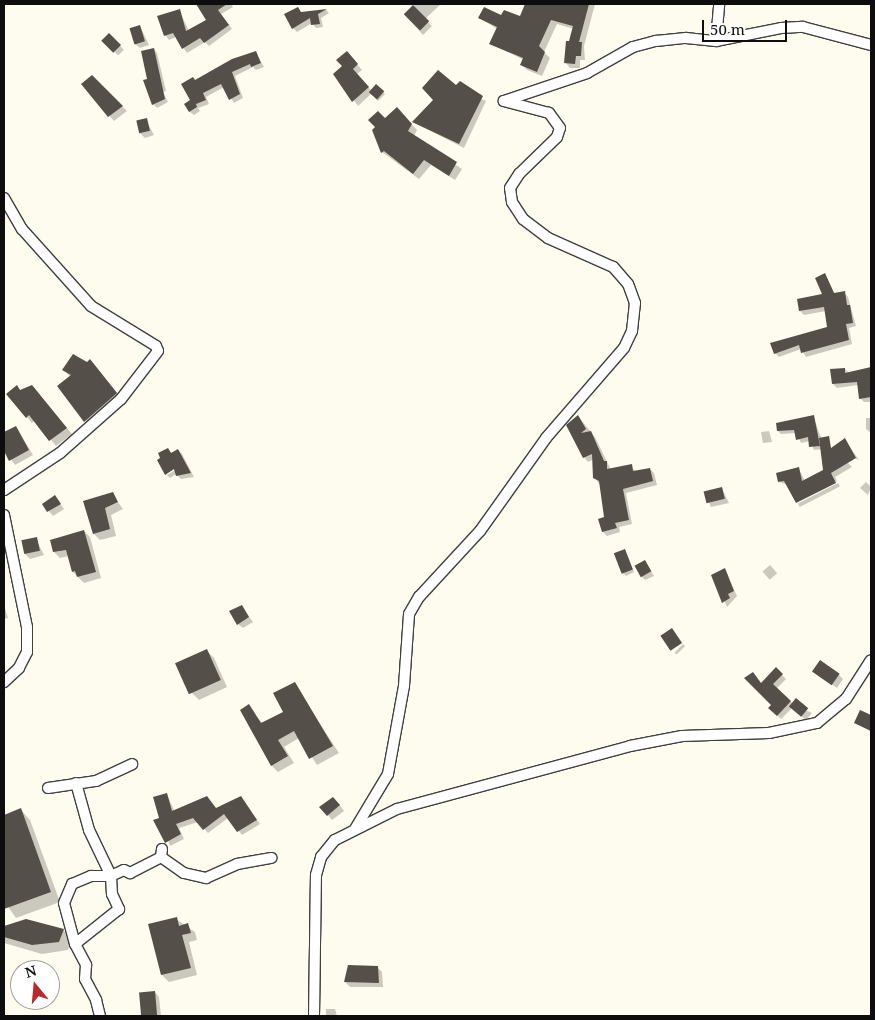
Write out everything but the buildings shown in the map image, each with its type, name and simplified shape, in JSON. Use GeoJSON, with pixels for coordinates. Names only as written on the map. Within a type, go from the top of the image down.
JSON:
{"type":"FeatureCollection","features":[{"type":"Feature","properties":{"kind":"street"},"geometry":{"type":"LineString","coordinates":[[716,41],[719,4]]}},
{"type":"Feature","properties":{"kind":"street"},"geometry":{"type":"LineString","coordinates":[[354,829],[378,793],[390,764],[404,686],[409,614],[419,597],[480,531],[546,438],[624,348],[632,331],[635,303],[628,284],[613,267],[548,238],[523,219],[512,202],[510,188],[518,174],[557,138],[560,128],[549,113],[504,100],[587,73],[633,48],[656,40],[686,38],[716,41],[781,28],[802,28],[871,45]]}},
{"type":"Feature","properties":{"kind":"street"},"geometry":{"type":"LineString","coordinates":[[4,198],[22,229],[91,306],[156,346],[158,351],[121,399],[60,453],[4,490]]}},
{"type":"Feature","properties":{"kind":"street"},"geometry":{"type":"LineString","coordinates":[[4,515],[27,627],[27,652],[19,668],[4,682]]}},
{"type":"Feature","properties":{"kind":"street"},"geometry":{"type":"LineString","coordinates":[[314,1016],[316,875],[321,857],[335,840],[397,809],[630,746],[682,736],[769,733],[817,723],[846,699],[871,660]]}},
{"type":"Feature","properties":{"kind":"street"},"geometry":{"type":"LineString","coordinates":[[48,788],[96,781],[132,764]]}},
{"type":"Feature","properties":{"kind":"street"},"geometry":{"type":"LineString","coordinates":[[75,944],[119,909],[112,894],[111,876],[89,830],[76,784]]}},
{"type":"Feature","properties":{"kind":"street"},"geometry":{"type":"LineString","coordinates":[[100,1016],[96,1000],[85,979],[86,965],[75,944],[64,903],[72,884],[91,876],[111,876],[124,870],[130,873],[162,853],[184,873],[206,878],[237,864],[271,858]]}}]}
